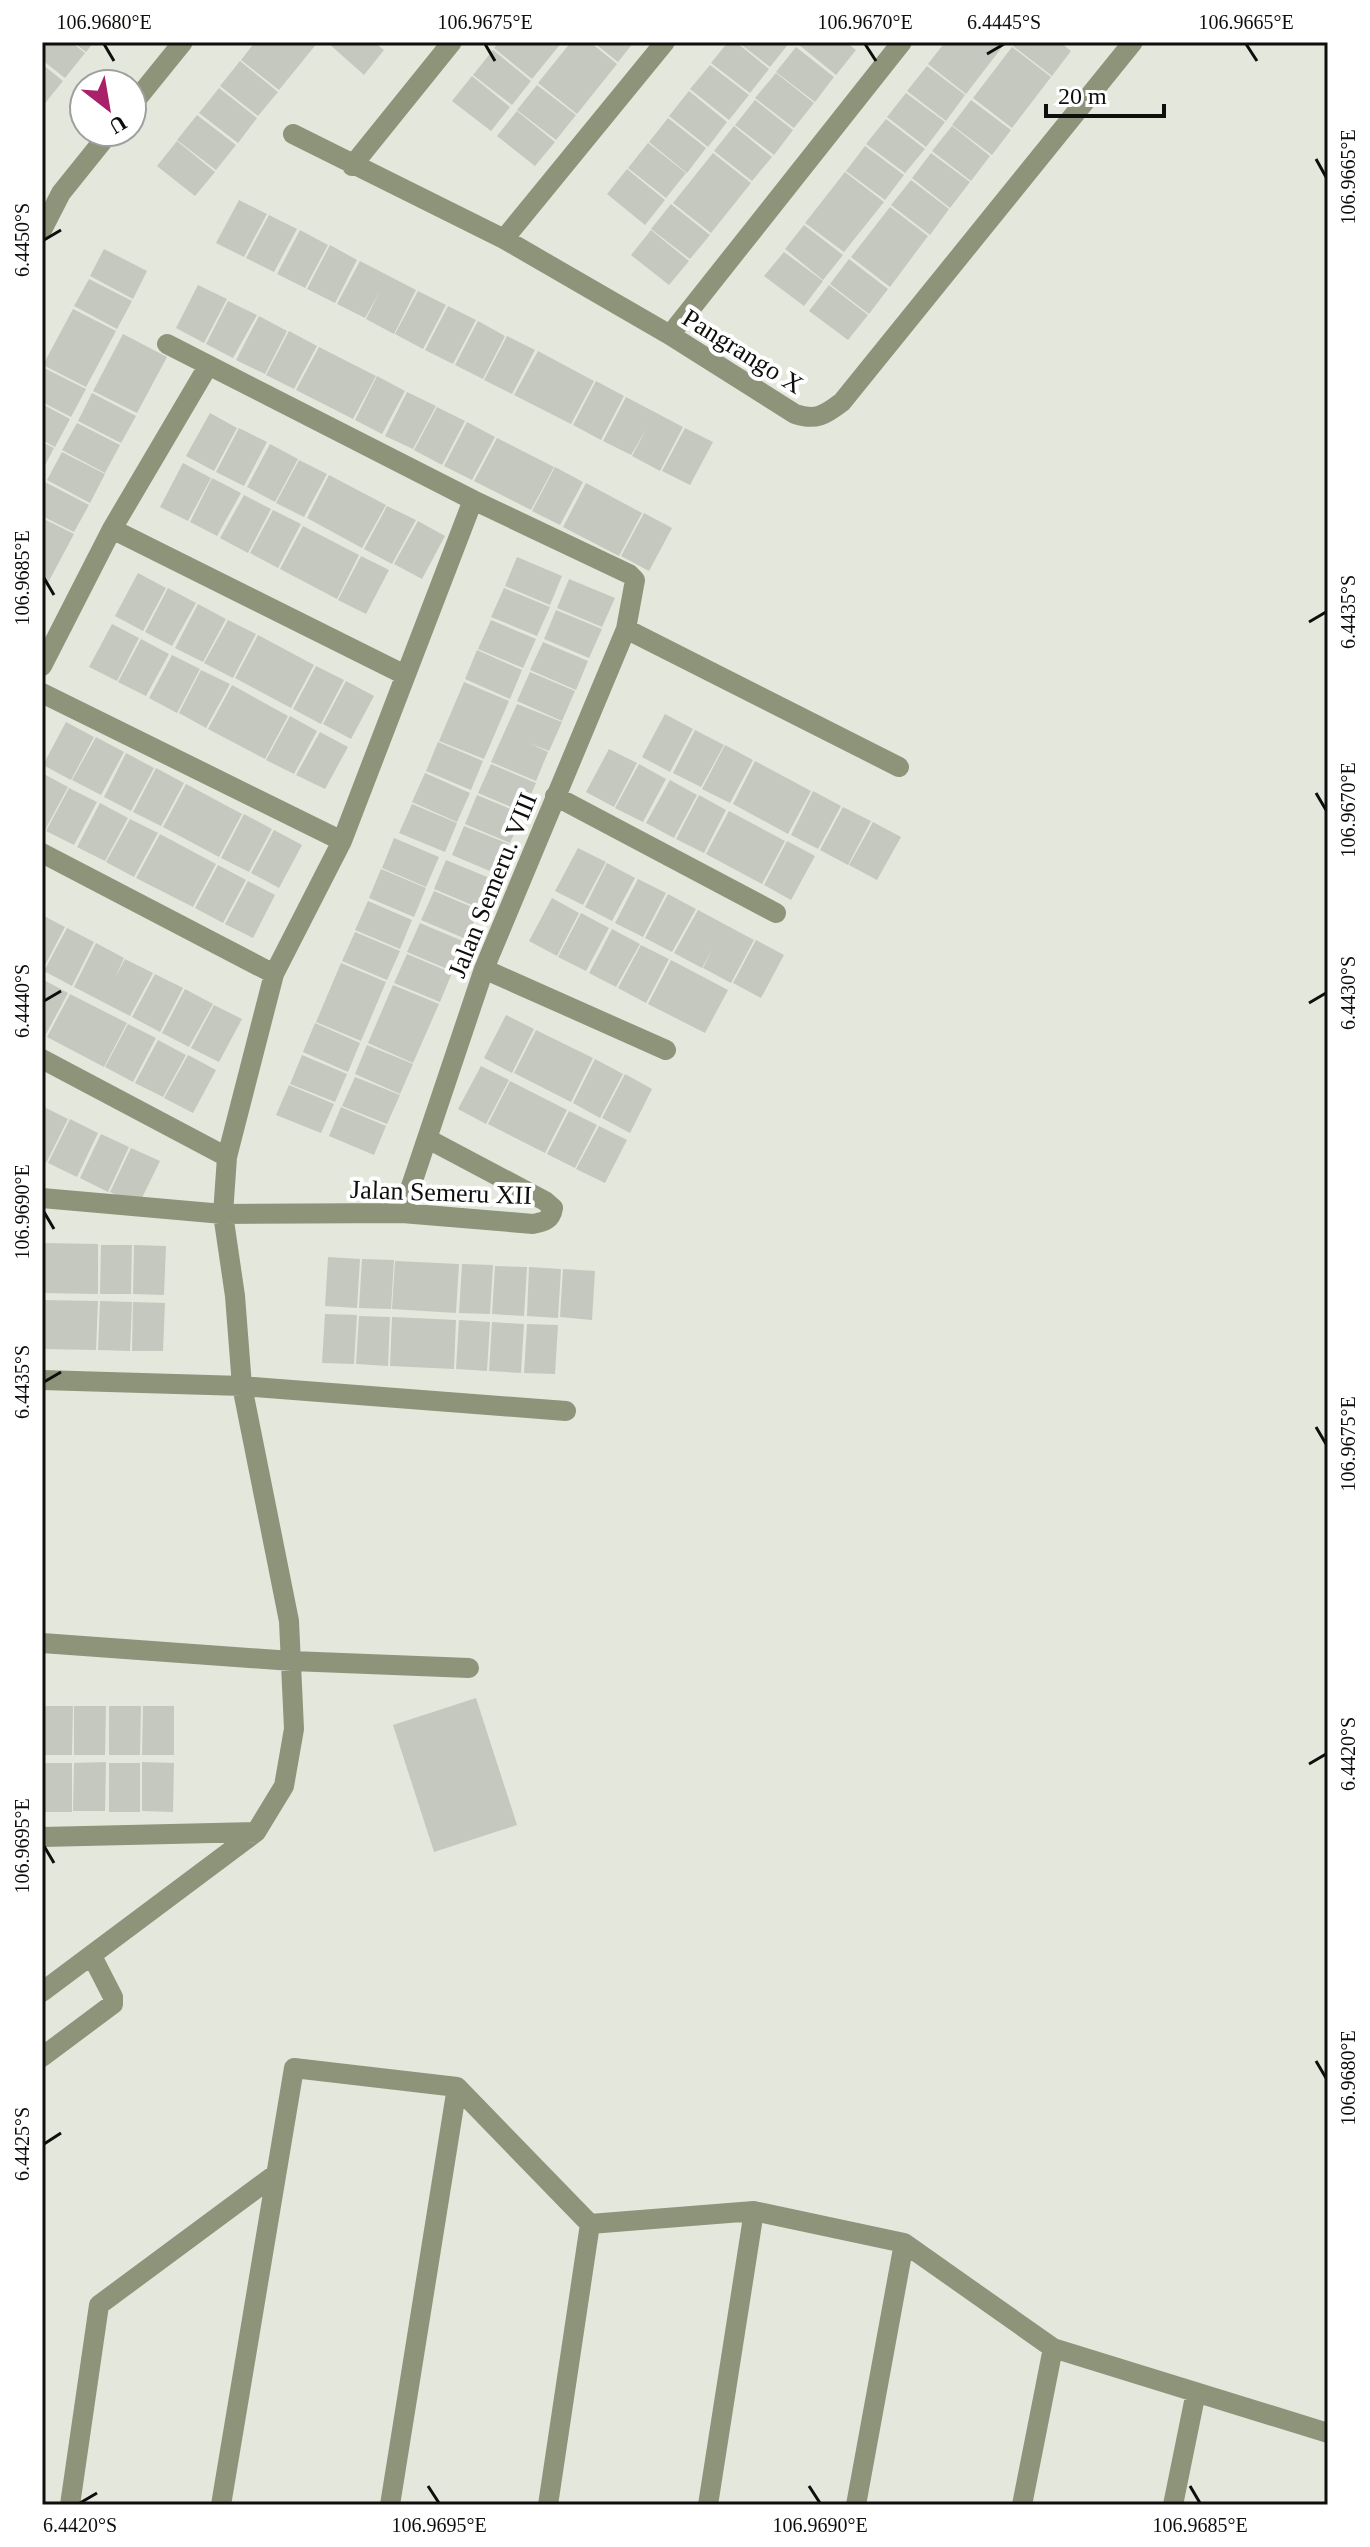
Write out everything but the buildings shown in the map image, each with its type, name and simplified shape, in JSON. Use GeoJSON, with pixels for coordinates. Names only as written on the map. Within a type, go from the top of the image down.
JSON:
{"type":"FeatureCollection","features":[{"type":"Feature","properties":{"kind":"street"},"geometry":{"type":"LineString","coordinates":[[148,85],[183,42]]}},
{"type":"Feature","properties":{"kind":"street"},"geometry":{"type":"LineString","coordinates":[[352,166],[452,42]]}},
{"type":"Feature","properties":{"kind":"street"},"geometry":{"type":"LineString","coordinates":[[504,239],[665,42]]}},
{"type":"Feature","properties":{"kind":"street"},"geometry":{"type":"LineString","coordinates":[[670,335],[902,42]]}},
{"type":"Feature","properties":{"kind":"street","name":"Pangrango X"},"geometry":{"type":"LineString","coordinates":[[293,134],[504,239],[670,335],[795,414],[811,420],[827,414],[842,402],[1133,42]]}},
{"type":"Feature","properties":{"kind":"street"},"geometry":{"type":"LineString","coordinates":[[42,230],[61,193],[97,148]]}},
{"type":"Feature","properties":{"kind":"street"},"geometry":{"type":"LineString","coordinates":[[42,1992],[93,1958],[256,1832],[284,1786],[294,1729],[289,1621],[242,1386],[235,1296],[223,1214],[227,1157],[274,974],[342,841],[473,500],[167,344]]}},
{"type":"Feature","properties":{"kind":"street"},"geometry":{"type":"LineString","coordinates":[[42,666],[112,529],[208,366]]}},
{"type":"Feature","properties":{"kind":"street","name":"Jalan Semeru. VIII"},"geometry":{"type":"LineString","coordinates":[[402,1213],[484,969],[626,629],[635,580],[629,574],[473,500]]}},
{"type":"Feature","properties":{"kind":"street"},"geometry":{"type":"LineString","coordinates":[[112,529],[405,675]]}},
{"type":"Feature","properties":{"kind":"street"},"geometry":{"type":"LineString","coordinates":[[626,629],[899,767]]}},
{"type":"Feature","properties":{"kind":"street"},"geometry":{"type":"LineString","coordinates":[[42,693],[342,841]]}},
{"type":"Feature","properties":{"kind":"street"},"geometry":{"type":"LineString","coordinates":[[555,796],[776,913]]}},
{"type":"Feature","properties":{"kind":"street"},"geometry":{"type":"LineString","coordinates":[[42,853],[274,974]]}},
{"type":"Feature","properties":{"kind":"street"},"geometry":{"type":"LineString","coordinates":[[484,969],[666,1050]]}},
{"type":"Feature","properties":{"kind":"street"},"geometry":{"type":"LineString","coordinates":[[42,1059],[227,1157]]}},
{"type":"Feature","properties":{"kind":"street","name":"Jalan Semeru XII"},"geometry":{"type":"LineString","coordinates":[[42,1198],[223,1214],[402,1213],[533,1224],[543,1222],[552,1214],[553,1208],[545,1201],[428,1139]]}},
{"type":"Feature","properties":{"kind":"street"},"geometry":{"type":"LineString","coordinates":[[42,1380],[242,1386],[566,1411]]}},
{"type":"Feature","properties":{"kind":"street"},"geometry":{"type":"LineString","coordinates":[[42,1643],[292,1661],[469,1668]]}},
{"type":"Feature","properties":{"kind":"street"},"geometry":{"type":"LineString","coordinates":[[42,1837],[256,1832]]}},
{"type":"Feature","properties":{"kind":"street"},"geometry":{"type":"LineString","coordinates":[[42,2057],[113,2004],[113,1997],[93,1958]]}},
{"type":"Feature","properties":{"kind":"street"},"geometry":{"type":"LineString","coordinates":[[221,2505],[294,2068],[457,2087],[590,2224]]}},
{"type":"Feature","properties":{"kind":"street"},"geometry":{"type":"LineString","coordinates":[[390,2505],[457,2087]]}},
{"type":"Feature","properties":{"kind":"street"},"geometry":{"type":"LineString","coordinates":[[70,2505],[99,2305],[276,2174]]}},
{"type":"Feature","properties":{"kind":"street"},"geometry":{"type":"LineString","coordinates":[[590,2224],[754,2211],[904,2243],[1053,2348],[1328,2433]]}},
{"type":"Feature","properties":{"kind":"street"},"geometry":{"type":"LineString","coordinates":[[708,2505],[754,2211]]}},
{"type":"Feature","properties":{"kind":"street"},"geometry":{"type":"LineString","coordinates":[[548,2505],[590,2224]]}},
{"type":"Feature","properties":{"kind":"street"},"geometry":{"type":"LineString","coordinates":[[856,2505],[904,2243]]}},
{"type":"Feature","properties":{"kind":"street"},"geometry":{"type":"LineString","coordinates":[[1022,2505],[1053,2348]]}},
{"type":"Feature","properties":{"kind":"street"},"geometry":{"type":"LineString","coordinates":[[1173,2505],[1196,2392]]}}]}
